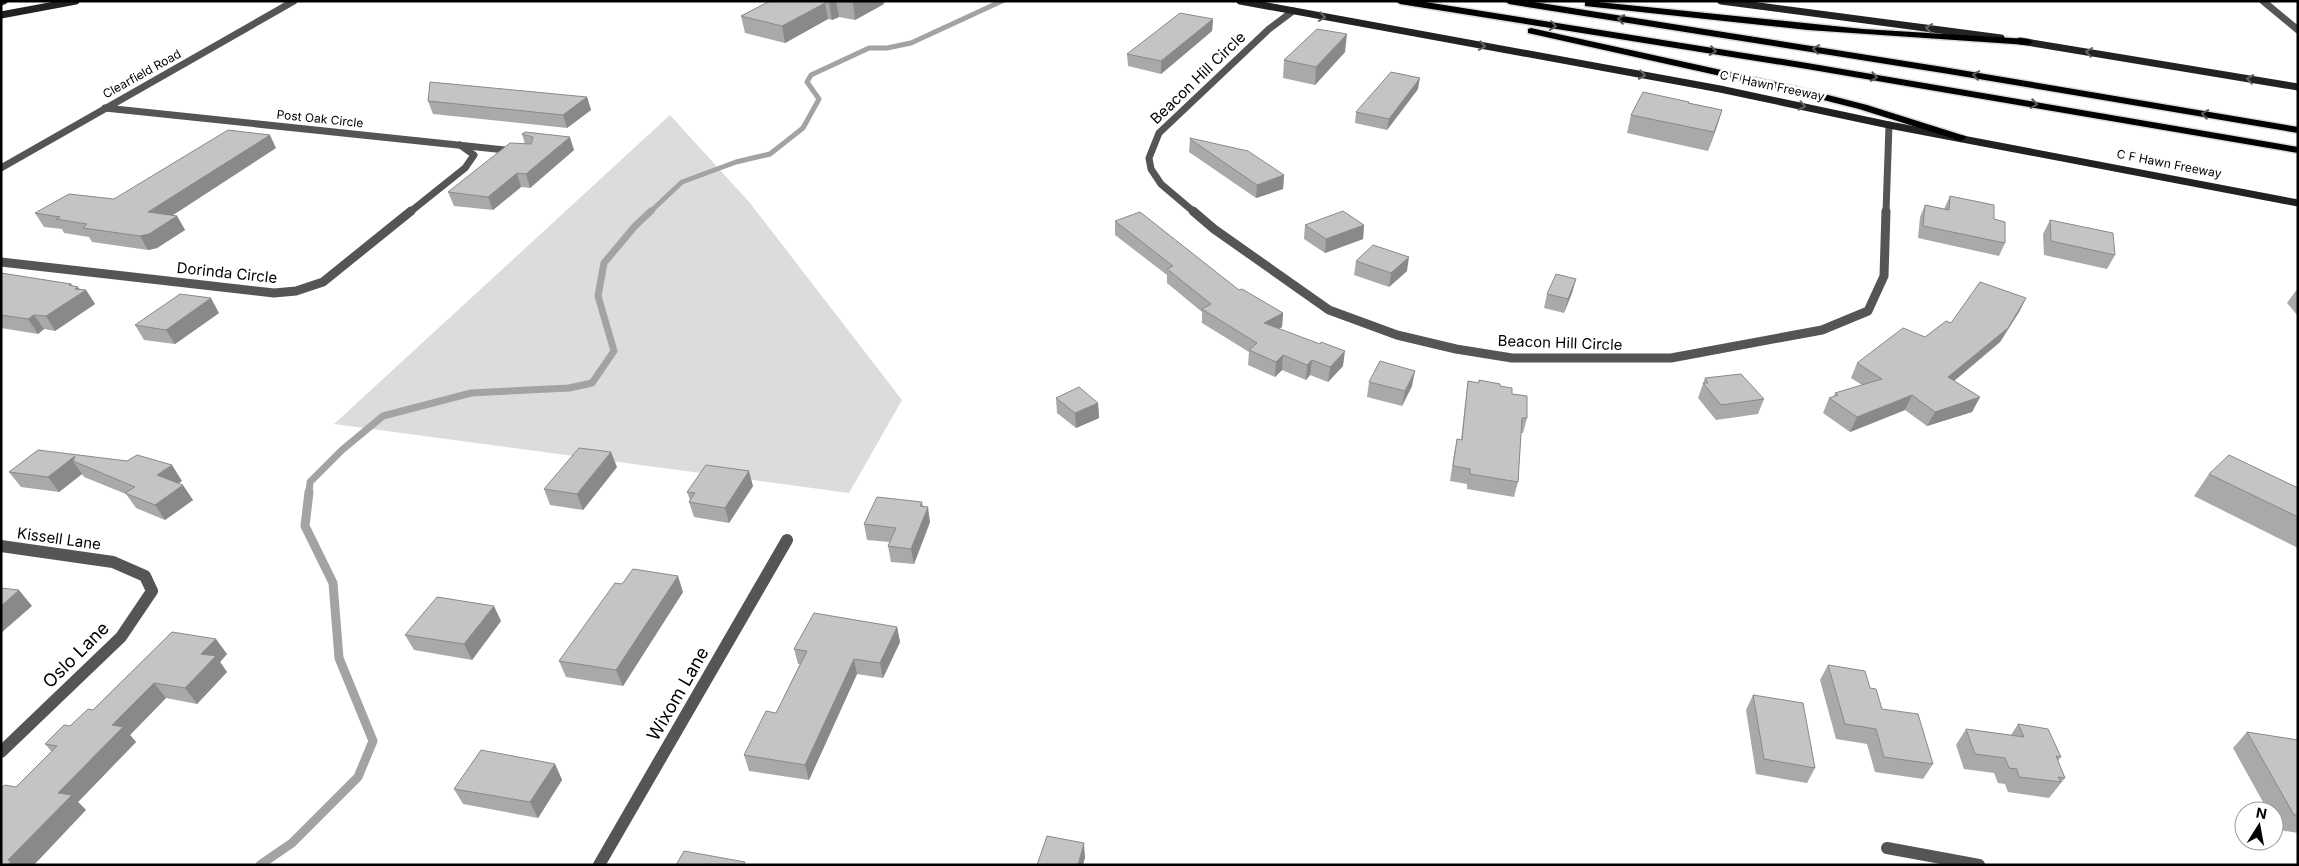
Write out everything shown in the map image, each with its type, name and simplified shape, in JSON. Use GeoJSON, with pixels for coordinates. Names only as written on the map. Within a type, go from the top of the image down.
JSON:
{"type":"FeatureCollection","features":[{"type":"Feature","properties":{"kind":"highway","name":"C F Hawn Freeway"},"geometry":{"type":"LineString","coordinates":[[1400,1],[1816,68],[2298,150]]}},
{"type":"Feature","properties":{"kind":"highway"},"geometry":{"type":"LineString","coordinates":[[1509,1],[1930,68],[2298,130]]}},
{"type":"Feature","properties":{"kind":"highway"},"geometry":{"type":"LineString","coordinates":[[1569,1],[1834,30],[1942,39],[2028,42]]}},
{"type":"Feature","properties":{"kind":"highway"},"geometry":{"type":"LineString","coordinates":[[1453,10],[1558,38],[1789,88],[1863,107],[1960,138]]}},
{"type":"Feature","properties":{"kind":"main road"},"geometry":{"type":"LineString","coordinates":[[1,15],[76,1]]}},
{"type":"Feature","properties":{"kind":"main road","name":"C F Hawn Freeway"},"geometry":{"type":"LineString","coordinates":[[1240,1],[1720,89],[1889,124],[2298,203]]}},
{"type":"Feature","properties":{"kind":"main road"},"geometry":{"type":"LineString","coordinates":[[1722,1],[2028,42],[2298,87]]}},
{"type":"Feature","properties":{"kind":"street","name":"Clearfield Road"},"geometry":{"type":"LineString","coordinates":[[1,168],[294,1]]}},
{"type":"Feature","properties":{"kind":"street"},"geometry":{"type":"LineString","coordinates":[[2264,1],[2298,30]]}},
{"type":"Feature","properties":{"kind":"street","name":"Beacon Hill Circle"},"geometry":{"type":"LineString","coordinates":[[1294,11],[1269,29],[1159,132],[1149,158],[1151,168],[1161,184],[1214,230],[1329,310],[1397,335],[1456,349],[1512,358],[1671,358],[1822,330],[1868,311],[1884,276],[1889,124]]}},
{"type":"Feature","properties":{"kind":"street","name":"Post Oak Circle"},"geometry":{"type":"LineString","coordinates":[[105,108],[524,152]]}},
{"type":"Feature","properties":{"kind":"street","name":"Dorinda Circle"},"geometry":{"type":"LineString","coordinates":[[1,262],[274,293],[296,291],[323,282],[465,168],[474,155],[460,145]]}},
{"type":"Feature","properties":{"kind":"street","name":"Wixom Lane"},"geometry":{"type":"LineString","coordinates":[[599,865],[787,540]]}},
{"type":"Feature","properties":{"kind":"street","name":"Kissell Lane"},"geometry":{"type":"LineString","coordinates":[[1,546],[113,562]]}},
{"type":"Feature","properties":{"kind":"street","name":"Oslo Lane"},"geometry":{"type":"LineString","coordinates":[[1,752],[121,638],[152,591],[145,576],[113,562]]}},
{"type":"Feature","properties":{"kind":"street"},"geometry":{"type":"LineString","coordinates":[[1888,848],[1979,865]]}},
{"type":"Feature","properties":{"kind":"shaded area"},"geometry":{"type":"Polygon","coordinates":[[[670,115],[750,203],[902,400],[849,493],[334,424],[670,115]]]}},
{"type":"Feature","properties":{"kind":"building"},"geometry":{"type":"Polygon","coordinates":[[[770,1],[833,1],[825,3],[782,26],[741,16],[770,1]]]}},
{"type":"Feature","properties":{"kind":"building"},"geometry":{"type":"Polygon","coordinates":[[[1180,13],[1213,19],[1161,61],[1127,54],[1180,13]]]}},
{"type":"Feature","properties":{"kind":"building"},"geometry":{"type":"Polygon","coordinates":[[[1317,29],[1347,34],[1316,67],[1284,60],[1317,29]]]}},
{"type":"Feature","properties":{"kind":"building"},"geometry":{"type":"Polygon","coordinates":[[[1391,72],[1420,78],[1389,119],[1356,112],[1391,72]]]}},
{"type":"Feature","properties":{"kind":"building"},"geometry":{"type":"Polygon","coordinates":[[[430,82],[587,97],[563,115],[428,101],[430,82]]]}},
{"type":"Feature","properties":{"kind":"building"},"geometry":{"type":"Polygon","coordinates":[[[1643,92],[1722,110],[1714,132],[1631,115],[1643,92]]]}},
{"type":"Feature","properties":{"kind":"building"},"geometry":{"type":"Polygon","coordinates":[[[228,130],[270,135],[148,212],[177,216],[149,234],[140,236],[83,228],[87,224],[56,219],[60,217],[35,213],[69,194],[114,199],[228,130]]]}},
{"type":"Feature","properties":{"kind":"building"},"geometry":{"type":"Polygon","coordinates":[[[525,132],[570,137],[526,174],[517,173],[488,197],[448,192],[510,143],[531,144],[533,137],[522,134],[525,132]]]}},
{"type":"Feature","properties":{"kind":"building"},"geometry":{"type":"Polygon","coordinates":[[[1190,138],[1248,151],[1284,175],[1257,185],[1190,138]]]}},
{"type":"Feature","properties":{"kind":"building"},"geometry":{"type":"Polygon","coordinates":[[[1950,196],[1994,205],[1994,219],[2005,222],[2005,243],[1923,226],[1925,205],[1949,210],[1950,196]]]}},
{"type":"Feature","properties":{"kind":"building"},"geometry":{"type":"Polygon","coordinates":[[[1343,211],[1364,225],[1326,239],[1305,225],[1343,211]]]}},
{"type":"Feature","properties":{"kind":"building"},"geometry":{"type":"Polygon","coordinates":[[[1140,212],[1239,290],[1242,289],[1283,313],[1264,323],[1320,344],[1321,342],[1345,351],[1330,367],[1312,360],[1307,365],[1283,355],[1276,362],[1249,350],[1257,343],[1202,309],[1211,304],[1167,269],[1173,266],[1115,221],[1140,212]]]}},
{"type":"Feature","properties":{"kind":"building"},"geometry":{"type":"Polygon","coordinates":[[[2050,220],[2113,233],[2115,255],[2051,241],[2050,220]]]}},
{"type":"Feature","properties":{"kind":"building"},"geometry":{"type":"Polygon","coordinates":[[[1373,245],[1409,257],[1391,273],[1356,261],[1373,245]]]}},
{"type":"Feature","properties":{"kind":"building"},"geometry":{"type":"Polygon","coordinates":[[[1,273],[71,284],[69,285],[78,287],[75,289],[86,290],[46,316],[34,315],[28,319],[1,315],[1,273]]]}},
{"type":"Feature","properties":{"kind":"building"},"geometry":{"type":"Polygon","coordinates":[[[1556,274],[1576,279],[1568,299],[1547,294],[1556,274]]]}},
{"type":"Feature","properties":{"kind":"building"},"geometry":{"type":"Polygon","coordinates":[[[1980,282],[2026,298],[2008,328],[1948,377],[1980,397],[1935,412],[1912,395],[1857,417],[1829,398],[1838,395],[1835,393],[1882,379],[1857,363],[1903,328],[1925,337],[1946,321],[1951,323],[1980,282]]]}},
{"type":"Feature","properties":{"kind":"building"},"geometry":{"type":"Polygon","coordinates":[[[180,294],[211,298],[166,330],[135,325],[180,294]]]}},
{"type":"Feature","properties":{"kind":"building"},"geometry":{"type":"Polygon","coordinates":[[[1380,361],[1415,371],[1405,391],[1369,382],[1380,361]]]}},
{"type":"Feature","properties":{"kind":"building"},"geometry":{"type":"Polygon","coordinates":[[[1741,374],[1764,399],[1721,405],[1703,383],[1708,383],[1705,378],[1741,374]]]}},
{"type":"Feature","properties":{"kind":"building"},"geometry":{"type":"Polygon","coordinates":[[[1479,380],[1512,388],[1512,394],[1527,396],[1527,418],[1522,418],[1518,482],[1470,474],[1470,469],[1453,466],[1457,439],[1462,440],[1468,381],[1479,383],[1479,380]]]}},
{"type":"Feature","properties":{"kind":"building"},"geometry":{"type":"Polygon","coordinates":[[[1079,387],[1098,403],[1075,413],[1056,398],[1079,387]]]}},
{"type":"Feature","properties":{"kind":"building"},"geometry":{"type":"Polygon","coordinates":[[[579,448],[611,452],[577,494],[544,489],[579,448]]]}},
{"type":"Feature","properties":{"kind":"building"},"geometry":{"type":"Polygon","coordinates":[[[38,450],[127,461],[137,455],[172,465],[157,475],[183,485],[155,505],[125,493],[135,487],[73,461],[75,456],[48,477],[9,472],[38,450]]]}},
{"type":"Feature","properties":{"kind":"building"},"geometry":{"type":"Polygon","coordinates":[[[2229,455],[2298,488],[2298,517],[2209,474],[2229,455]]]}},
{"type":"Feature","properties":{"kind":"building"},"geometry":{"type":"Polygon","coordinates":[[[706,465],[749,471],[725,508],[689,502],[695,493],[687,492],[706,465]]]}},
{"type":"Feature","properties":{"kind":"building"},"geometry":{"type":"Polygon","coordinates":[[[877,497],[922,502],[920,506],[928,507],[911,549],[888,546],[896,528],[864,524],[877,497]]]}},
{"type":"Feature","properties":{"kind":"building"},"geometry":{"type":"Polygon","coordinates":[[[633,569],[678,576],[616,670],[559,661],[615,583],[622,584],[633,569]]]}},
{"type":"Feature","properties":{"kind":"building"},"geometry":{"type":"Polygon","coordinates":[[[1,588],[19,590],[1,606],[1,588]]]}},
{"type":"Feature","properties":{"kind":"building"},"geometry":{"type":"Polygon","coordinates":[[[437,597],[494,606],[464,644],[405,635],[437,597]]]}},
{"type":"Feature","properties":{"kind":"building"},"geometry":{"type":"Polygon","coordinates":[[[814,613],[897,627],[880,663],[854,659],[805,765],[744,755],[766,711],[776,713],[807,651],[794,649],[814,613]]]}},
{"type":"Feature","properties":{"kind":"building"},"geometry":{"type":"Polygon","coordinates":[[[172,632],[216,639],[201,654],[216,656],[185,688],[154,683],[112,725],[123,727],[58,793],[72,795],[8,860],[11,861],[8,865],[1,865],[1,788],[5,785],[16,787],[57,746],[45,744],[64,725],[70,726],[88,709],[93,710],[172,632]]]}},
{"type":"Feature","properties":{"kind":"building"},"geometry":{"type":"Polygon","coordinates":[[[1828,665],[1865,671],[1870,688],[1876,689],[1882,709],[1918,714],[1933,764],[1884,757],[1876,729],[1845,724],[1828,665]]]}},
{"type":"Feature","properties":{"kind":"building"},"geometry":{"type":"Polygon","coordinates":[[[1753,695],[1803,703],[1815,768],[1764,759],[1753,695]]]}},
{"type":"Feature","properties":{"kind":"building"},"geometry":{"type":"Polygon","coordinates":[[[2018,724],[2048,729],[2061,757],[2056,756],[2065,778],[2058,777],[2061,782],[2019,777],[2017,769],[2009,768],[2005,758],[1975,754],[1966,729],[2024,737],[2018,724]]]}},
{"type":"Feature","properties":{"kind":"building"},"geometry":{"type":"Polygon","coordinates":[[[2247,732],[2298,740],[2298,815],[2294,815],[2247,732]]]}},
{"type":"Feature","properties":{"kind":"building"},"geometry":{"type":"Polygon","coordinates":[[[481,750],[555,764],[530,802],[454,789],[481,750]]]}},
{"type":"Feature","properties":{"kind":"building"},"geometry":{"type":"Polygon","coordinates":[[[1047,836],[1084,843],[1078,865],[1037,865],[1047,836]]]}},
{"type":"Feature","properties":{"kind":"building"},"geometry":{"type":"Polygon","coordinates":[[[684,851],[745,862],[743,865],[676,865],[684,851]]]}},
{"type":"Feature","properties":{"kind":"waterway"},"geometry":{"type":"LineString","coordinates":[[650,212],[682,182],[736,162],[770,154],[803,128],[819,99],[807,82],[811,75],[869,48],[887,48],[911,43],[1002,1]]}},
{"type":"Feature","properties":{"kind":"waterway"},"geometry":{"type":"LineString","coordinates":[[309,493],[310,482],[342,450],[383,416],[471,393],[569,388],[592,383],[614,351],[598,296],[604,263],[635,226],[651,211]]}},
{"type":"Feature","properties":{"kind":"waterway"},"geometry":{"type":"LineString","coordinates":[[260,865],[292,843],[358,777],[373,741],[339,658],[333,583],[305,526],[309,492]]}}]}
